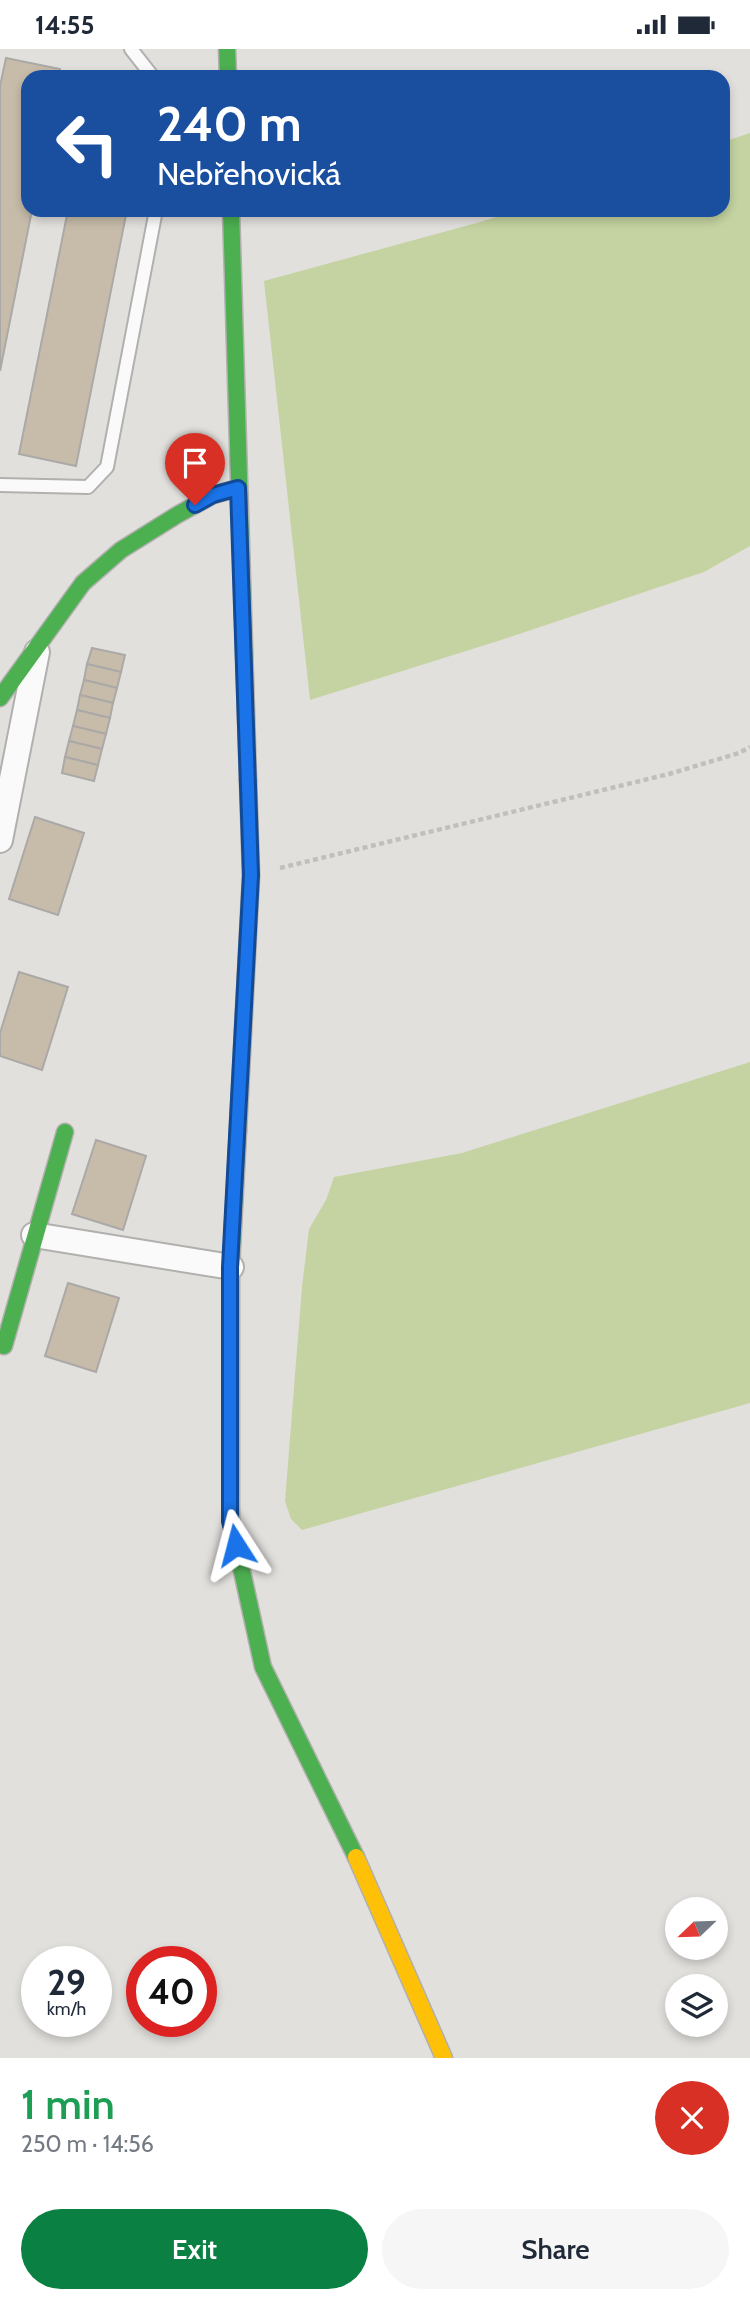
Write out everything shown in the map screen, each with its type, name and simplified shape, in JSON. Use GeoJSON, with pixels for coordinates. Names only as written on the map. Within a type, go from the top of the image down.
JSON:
{"type":"FeatureCollection","features":[{"type":"Feature","properties":{"kind":"street"},"geometry":{"type":"LineString","coordinates":[[227,49],[228,70]]}},
{"type":"Feature","properties":{"kind":"street"},"geometry":{"type":"LineString","coordinates":[[231,217],[251,875],[230,1267],[230,1521],[263,1667],[368,1881],[443,2058]]}},
{"type":"Feature","properties":{"kind":"street"},"geometry":{"type":"LineString","coordinates":[[0,698],[83,583],[121,550],[177,515],[213,495],[238,488]]}},
{"type":"Feature","properties":{"kind":"street"},"geometry":{"type":"LineString","coordinates":[[0,840],[40,640]]}},
{"type":"Feature","properties":{"kind":"street"},"geometry":{"type":"LineString","coordinates":[[4,1346],[65,1132]]}},
{"type":"Feature","properties":{"kind":"street"},"geometry":{"type":"LineString","coordinates":[[34,1235],[230,1267]]}},
{"type":"Feature","properties":{"kind":"lane"},"geometry":{"type":"LineString","coordinates":[[131,49],[148,70]]}},
{"type":"Feature","properties":{"kind":"lane"},"geometry":{"type":"LineString","coordinates":[[0,485],[88,488],[107,467],[155,217]]}},
{"type":"Feature","properties":{"kind":"path"},"geometry":{"type":"LineString","coordinates":[[251,875],[668,774],[739,753],[750,747]]}},
{"type":"Feature","properties":{"kind":"green space"},"geometry":{"type":"Polygon","coordinates":[[[750,133],[750,546],[704,572],[310,700],[264,281],[496,217],[730,217],[730,140],[750,133]]]}},
{"type":"Feature","properties":{"kind":"green space"},"geometry":{"type":"Polygon","coordinates":[[[750,1062],[750,1403],[302,1530],[291,1519],[285,1501],[302,1287],[309,1229],[326,1200],[334,1177],[462,1153],[750,1062]]]}},
{"type":"Feature","properties":{"kind":"building"},"geometry":{"type":"Polygon","coordinates":[[[6,58],[60,69],[21,70],[21,217],[31,217],[0,371],[0,86],[6,58]]]}},
{"type":"Feature","properties":{"kind":"building"},"geometry":{"type":"Polygon","coordinates":[[[67,217],[126,217],[76,466],[19,454],[67,217]]]}},
{"type":"Feature","properties":{"kind":"building"},"geometry":{"type":"Polygon","coordinates":[[[92,648],[125,655],[121,672],[87,664],[92,648]]]}},
{"type":"Feature","properties":{"kind":"building"},"geometry":{"type":"Polygon","coordinates":[[[87,664],[121,672],[117,688],[84,680],[87,664]]]}},
{"type":"Feature","properties":{"kind":"building"},"geometry":{"type":"Polygon","coordinates":[[[84,680],[117,688],[113,703],[80,695],[84,680]]]}},
{"type":"Feature","properties":{"kind":"building"},"geometry":{"type":"Polygon","coordinates":[[[80,695],[113,703],[110,718],[77,710],[80,695]]]}},
{"type":"Feature","properties":{"kind":"building"},"geometry":{"type":"Polygon","coordinates":[[[77,710],[110,718],[106,734],[73,726],[77,710]]]}},
{"type":"Feature","properties":{"kind":"building"},"geometry":{"type":"Polygon","coordinates":[[[73,726],[106,734],[102,749],[69,741],[73,726]]]}},
{"type":"Feature","properties":{"kind":"building"},"geometry":{"type":"Polygon","coordinates":[[[69,741],[102,749],[98,765],[65,757],[69,741]]]}},
{"type":"Feature","properties":{"kind":"building"},"geometry":{"type":"Polygon","coordinates":[[[65,757],[98,765],[94,781],[62,773],[65,757]]]}},
{"type":"Feature","properties":{"kind":"building"},"geometry":{"type":"Polygon","coordinates":[[[35,817],[84,833],[58,915],[9,899],[35,817]]]}},
{"type":"Feature","properties":{"kind":"building"},"geometry":{"type":"Polygon","coordinates":[[[19,972],[68,987],[42,1070],[0,1056],[0,1033],[19,972]]]}},
{"type":"Feature","properties":{"kind":"building"},"geometry":{"type":"Polygon","coordinates":[[[96,1140],[146,1156],[123,1230],[72,1214],[96,1140]]]}},
{"type":"Feature","properties":{"kind":"building"},"geometry":{"type":"Polygon","coordinates":[[[68,1283],[119,1298],[96,1372],[45,1356],[68,1283]]]}},
{"type":"Feature","properties":{"kind":"traffic: fast"},"geometry":{"type":"LineString","coordinates":[[227,49],[228,70]]}},
{"type":"Feature","properties":{"kind":"traffic: fast"},"geometry":{"type":"LineString","coordinates":[[231,217],[248,780]]}},
{"type":"Feature","properties":{"kind":"traffic: fast"},"geometry":{"type":"LineString","coordinates":[[0,698],[83,583],[121,550],[177,515],[213,495],[238,488]]}},
{"type":"Feature","properties":{"kind":"traffic: fast"},"geometry":{"type":"LineString","coordinates":[[238,1131],[231,1267],[231,1521],[263,1667],[356,1857]]}},
{"type":"Feature","properties":{"kind":"traffic: fast"},"geometry":{"type":"LineString","coordinates":[[4,1346],[65,1132]]}},
{"type":"Feature","properties":{"kind":"traffic: slow"},"geometry":{"type":"LineString","coordinates":[[238,1131],[251,875],[248,780]]}},
{"type":"Feature","properties":{"kind":"traffic: slow"},"geometry":{"type":"LineString","coordinates":[[356,1857],[444,2058]]}},
{"type":"Feature","properties":{"kind":"route"},"geometry":{"type":"LineString","coordinates":[[195,505],[213,495],[238,488],[251,875],[230,1267],[230,1521],[236,1545]]}}]}
